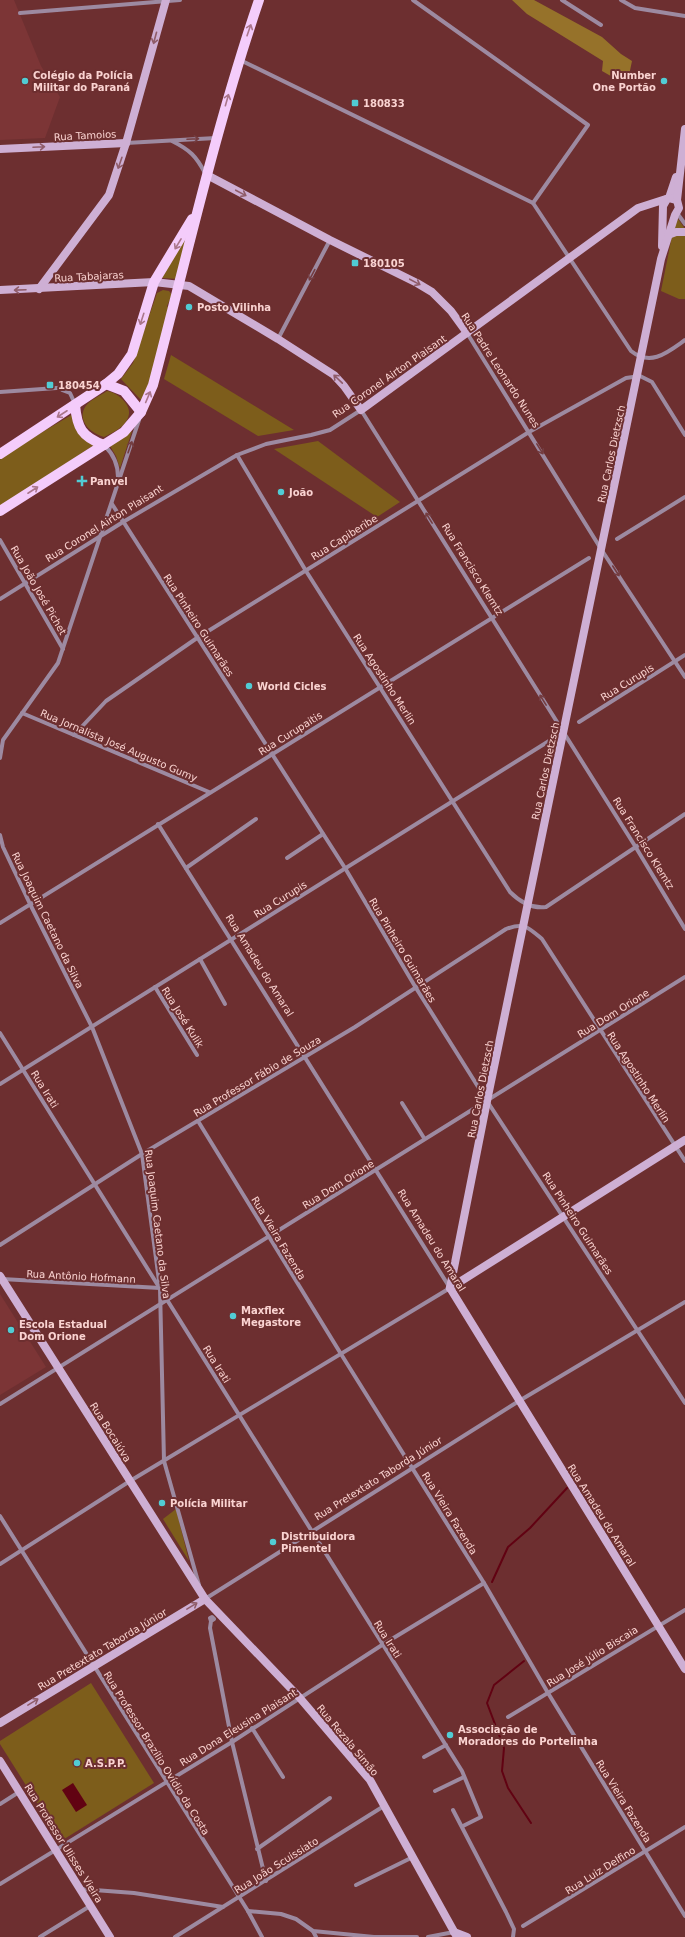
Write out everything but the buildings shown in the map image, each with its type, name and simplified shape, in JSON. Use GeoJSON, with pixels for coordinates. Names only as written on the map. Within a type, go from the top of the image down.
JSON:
{"type":"FeatureCollection","features":[{"type":"Feature","properties":{"kind":"main road"},"geometry":{"type":"LineString","coordinates":[[0,511],[124,432],[141,412],[153,385],[217,138],[239,59],[259,0]]}},
{"type":"Feature","properties":{"kind":"main road"},"geometry":{"type":"LineString","coordinates":[[0,454],[106,384],[118,374],[132,354],[154,282],[198,210]]}},
{"type":"Feature","properties":{"kind":"main road"},"geometry":{"type":"LineString","coordinates":[[106,384],[124,391],[141,412]]}},
{"type":"Feature","properties":{"kind":"main road"},"geometry":{"type":"LineString","coordinates":[[75,405],[78,421],[83,433],[90,440],[104,445]]}},
{"type":"Feature","properties":{"kind":"street"},"geometry":{"type":"LineString","coordinates":[[91,0],[91,6]]}},
{"type":"Feature","properties":{"kind":"street"},"geometry":{"type":"LineString","coordinates":[[20,12],[180,0]]}},
{"type":"Feature","properties":{"kind":"street"},"geometry":{"type":"LineString","coordinates":[[412,0],[588,125],[533,203]]}},
{"type":"Feature","properties":{"kind":"street"},"geometry":{"type":"LineString","coordinates":[[562,0],[601,25]]}},
{"type":"Feature","properties":{"kind":"street"},"geometry":{"type":"LineString","coordinates":[[621,0],[635,8],[685,16]]}},
{"type":"Feature","properties":{"kind":"street"},"geometry":{"type":"LineString","coordinates":[[39,289],[109,195],[126,143],[165,1]]}},
{"type":"Feature","properties":{"kind":"street"},"geometry":{"type":"LineString","coordinates":[[239,59],[533,203],[631,351],[641,357],[650,359],[659,358],[685,340]]}},
{"type":"Feature","properties":{"kind":"street","name":"Rua Carlos Dietzsch"},"geometry":{"type":"LineString","coordinates":[[671,199],[681,157],[685,129]]}},
{"type":"Feature","properties":{"kind":"street","name":"Rua Tamoios"},"geometry":{"type":"LineString","coordinates":[[0,149],[217,138]]}},
{"type":"Feature","properties":{"kind":"street"},"geometry":{"type":"LineString","coordinates":[[172,141],[196,156],[207,175]]}},
{"type":"Feature","properties":{"kind":"street","name":"Rua Padre Leonardo Nunes"},"geometry":{"type":"LineString","coordinates":[[207,175],[330,240],[417,283],[432,292],[451,311],[467,333],[601,549],[685,677]]}},
{"type":"Feature","properties":{"kind":"street","name":"Rua Carlos Dietzsch"},"geometry":{"type":"LineString","coordinates":[[662,259],[663,203],[671,199]]}},
{"type":"Feature","properties":{"kind":"street","name":"Rua Carlos Dietzsch"},"geometry":{"type":"LineString","coordinates":[[450,1288],[487,1101],[641,357],[668,235],[679,205],[671,199]]}},
{"type":"Feature","properties":{"kind":"street","name":"Rua Coronel Airton Plaisant"},"geometry":{"type":"LineString","coordinates":[[0,599],[123,522],[237,455],[266,444],[330,430],[361,410],[638,208],[671,199]]}},
{"type":"Feature","properties":{"kind":"street"},"geometry":{"type":"LineString","coordinates":[[646,206],[664,211],[669,215],[676,214],[685,224]]}},
{"type":"Feature","properties":{"kind":"street"},"geometry":{"type":"LineString","coordinates":[[668,235],[676,232],[685,232]]}},
{"type":"Feature","properties":{"kind":"street"},"geometry":{"type":"LineString","coordinates":[[278,339],[330,240]]}},
{"type":"Feature","properties":{"kind":"street","name":"Rua Tabajaras"},"geometry":{"type":"LineString","coordinates":[[0,290],[154,282],[179,284]]}},
{"type":"Feature","properties":{"kind":"street","name":"Rua Francisco Klemtz"},"geometry":{"type":"LineString","coordinates":[[179,284],[189,286],[278,339],[334,375],[344,386],[418,500],[635,846],[685,929]]}},
{"type":"Feature","properties":{"kind":"street"},"geometry":{"type":"LineString","coordinates":[[638,375],[645,377],[652,382],[685,435]]}},
{"type":"Feature","properties":{"kind":"street","name":"Rua Capiberibe"},"geometry":{"type":"LineString","coordinates":[[74,735],[106,700],[197,638],[529,432],[626,378],[638,375]]}},
{"type":"Feature","properties":{"kind":"street"},"geometry":{"type":"LineString","coordinates":[[0,392],[57,389],[106,384]]}},
{"type":"Feature","properties":{"kind":"street"},"geometry":{"type":"LineString","coordinates":[[57,389],[70,393],[75,405]]}},
{"type":"Feature","properties":{"kind":"street"},"geometry":{"type":"LineString","coordinates":[[0,758],[1,742],[58,664],[102,535],[141,412]]}},
{"type":"Feature","properties":{"kind":"street"},"geometry":{"type":"LineString","coordinates":[[104,445],[114,458],[118,469],[118,481]]}},
{"type":"Feature","properties":{"kind":"street","name":"Rua Agostinho Merlin"},"geometry":{"type":"LineString","coordinates":[[237,455],[306,571],[454,800],[510,892],[528,905]]}},
{"type":"Feature","properties":{"kind":"street"},"geometry":{"type":"LineString","coordinates":[[617,539],[685,497]]}},
{"type":"Feature","properties":{"kind":"street","name":"Rua Pinheiro Guimarães"},"geometry":{"type":"LineString","coordinates":[[112,504],[345,868],[416,988],[487,1101],[564,1216],[685,1403]]}},
{"type":"Feature","properties":{"kind":"street","name":"Rua João José Pichet"},"geometry":{"type":"LineString","coordinates":[[0,540],[63,649]]}},
{"type":"Feature","properties":{"kind":"street","name":"Rua Curupaitis"},"geometry":{"type":"LineString","coordinates":[[0,923],[271,753],[589,558]]}},
{"type":"Feature","properties":{"kind":"street","name":"Rua Curupis"},"geometry":{"type":"LineString","coordinates":[[579,722],[685,655]]}},
{"type":"Feature","properties":{"kind":"street","name":"Rua Jornalista José Augusto Gumy"},"geometry":{"type":"LineString","coordinates":[[22,714],[210,792]]}},
{"type":"Feature","properties":{"kind":"street","name":"Rua Curupis"},"geometry":{"type":"LineString","coordinates":[[0,1084],[549,740]]}},
{"type":"Feature","properties":{"kind":"street"},"geometry":{"type":"LineString","coordinates":[[528,905],[539,908],[546,907],[635,846],[685,814]]}},
{"type":"Feature","properties":{"kind":"street"},"geometry":{"type":"LineString","coordinates":[[186,868],[256,819]]}},
{"type":"Feature","properties":{"kind":"street","name":"Rua Amadeu do Amaral"},"geometry":{"type":"LineString","coordinates":[[158,824],[232,939],[450,1288],[685,1669]]}},
{"type":"Feature","properties":{"kind":"street"},"geometry":{"type":"LineString","coordinates":[[287,858],[323,834]]}},
{"type":"Feature","properties":{"kind":"street","name":"Rua Joaquim Caetano da Silva"},"geometry":{"type":"LineString","coordinates":[[0,835],[3,847],[30,904],[92,1027],[142,1154],[160,1288],[164,1461],[203,1596]]}},
{"type":"Feature","properties":{"kind":"street","name":"Rua Agostinho Merlin"},"geometry":{"type":"LineString","coordinates":[[524,925],[542,939],[685,1161]]}},
{"type":"Feature","properties":{"kind":"street","name":"Rua Professor Fábio de Souza"},"geometry":{"type":"LineString","coordinates":[[0,1245],[94,1183],[305,1057],[416,988],[506,929],[524,925]]}},
{"type":"Feature","properties":{"kind":"street"},"geometry":{"type":"LineString","coordinates":[[200,959],[225,1004]]}},
{"type":"Feature","properties":{"kind":"street","name":"Rua Dom Orione"},"geometry":{"type":"LineString","coordinates":[[0,1404],[376,1170],[424,1138],[487,1101],[685,977]]}},
{"type":"Feature","properties":{"kind":"street","name":"Rua José Kulik"},"geometry":{"type":"LineString","coordinates":[[155,987],[197,1056]]}},
{"type":"Feature","properties":{"kind":"street","name":"Rua Irati"},"geometry":{"type":"LineString","coordinates":[[0,1032],[446,1745],[464,1777],[481,1817],[463,1826]]}},
{"type":"Feature","properties":{"kind":"street"},"geometry":{"type":"LineString","coordinates":[[402,1103],[424,1138]]}},
{"type":"Feature","properties":{"kind":"street","name":"Rua Vieira Fazenda"},"geometry":{"type":"LineString","coordinates":[[198,1121],[484,1583],[548,1693],[685,1916]]}},
{"type":"Feature","properties":{"kind":"street"},"geometry":{"type":"LineString","coordinates":[[0,1564],[130,1481],[450,1288],[685,1140]]}},
{"type":"Feature","properties":{"kind":"street","name":"Rua Antônio Hofmann"},"geometry":{"type":"LineString","coordinates":[[1,1278],[160,1288]]}},
{"type":"Feature","properties":{"kind":"street","name":"Rua Bocaiúva"},"geometry":{"type":"LineString","coordinates":[[1,1278],[203,1596]]}},
{"type":"Feature","properties":{"kind":"street","name":"Rua Pretextato Taborda Júnior"},"geometry":{"type":"LineString","coordinates":[[0,1723],[94,1666],[203,1596],[413,1469],[519,1401],[685,1302]]}},
{"type":"Feature","properties":{"kind":"street","name":"Rua Professor Brazílio Ovídio da Costa"},"geometry":{"type":"LineString","coordinates":[[0,1516],[238,1898],[248,1911],[262,1937]]}},
{"type":"Feature","properties":{"kind":"street","name":"Rua Dona Eleusina Plaisant"},"geometry":{"type":"LineString","coordinates":[[0,1884],[232,1742],[382,1644],[484,1583]]}},
{"type":"Feature","properties":{"kind":"street","name":"Rua Rezala Simão"},"geometry":{"type":"LineString","coordinates":[[203,1596],[299,1697],[363,1771],[385,1806],[455,1935]]}},
{"type":"Feature","properties":{"kind":"street","name":"Rua José Júlio Biscaia"},"geometry":{"type":"LineString","coordinates":[[508,1717],[685,1610]]}},
{"type":"Feature","properties":{"kind":"street"},"geometry":{"type":"LineString","coordinates":[[210,1621],[232,1742],[266,1881]]}},
{"type":"Feature","properties":{"kind":"street"},"geometry":{"type":"LineString","coordinates":[[252,1728],[283,1777]]}},
{"type":"Feature","properties":{"kind":"street"},"geometry":{"type":"LineString","coordinates":[[424,1757],[446,1745]]}},
{"type":"Feature","properties":{"kind":"street","name":"Rua Professor Ulisses Vieira"},"geometry":{"type":"LineString","coordinates":[[0,1761],[110,1937]]}},
{"type":"Feature","properties":{"kind":"street"},"geometry":{"type":"LineString","coordinates":[[435,1791],[464,1777]]}},
{"type":"Feature","properties":{"kind":"street"},"geometry":{"type":"LineString","coordinates":[[0,1804],[20,1792]]}},
{"type":"Feature","properties":{"kind":"street"},"geometry":{"type":"LineString","coordinates":[[257,1849],[330,1798]]}},
{"type":"Feature","properties":{"kind":"street","name":"Rua João Scuissiato"},"geometry":{"type":"LineString","coordinates":[[175,1937],[385,1806]]}},
{"type":"Feature","properties":{"kind":"street"},"geometry":{"type":"LineString","coordinates":[[453,1810],[463,1826],[514,1929],[513,1937]]}},
{"type":"Feature","properties":{"kind":"street","name":"Rua Luiz Delfino"},"geometry":{"type":"LineString","coordinates":[[523,1926],[685,1827]]}},
{"type":"Feature","properties":{"kind":"street"},"geometry":{"type":"LineString","coordinates":[[356,1885],[413,1857]]}},
{"type":"Feature","properties":{"kind":"street"},"geometry":{"type":"LineString","coordinates":[[81,1889],[134,1893],[224,1907]]}},
{"type":"Feature","properties":{"kind":"street"},"geometry":{"type":"LineString","coordinates":[[40,1937],[90,1905]]}},
{"type":"Feature","properties":{"kind":"street"},"geometry":{"type":"LineString","coordinates":[[248,1911],[281,1914],[296,1919],[313,1931],[316,1937]]}},
{"type":"Feature","properties":{"kind":"street"},"geometry":{"type":"LineString","coordinates":[[313,1931],[374,1937],[417,1937]]}},
{"type":"Feature","properties":{"kind":"street"},"geometry":{"type":"LineString","coordinates":[[428,1937],[455,1935],[467,1937]]}},
{"type":"Feature","properties":{"kind":"shaded area","name":"Colégio da Polícia Militar do Paraná"},"geometry":{"type":"Polygon","coordinates":[[[0,0],[14,0],[41,66],[60,97],[45,138],[0,140],[0,0]]]}},
{"type":"Feature","properties":{"kind":"shaded area"},"geometry":{"type":"Polygon","coordinates":[[[512,0],[534,0],[602,37],[621,54],[632,61],[628,80],[616,79],[602,71],[603,61],[527,14],[512,0]]]}},
{"type":"Feature","properties":{"kind":"shaded area"},"geometry":{"type":"Polygon","coordinates":[[[676,216],[685,229],[685,299],[679,299],[661,291],[676,216]]]}},
{"type":"Feature","properties":{"kind":"shaded area"},"geometry":{"type":"Polygon","coordinates":[[[190,229],[178,279],[162,278],[190,229]]]}},
{"type":"Feature","properties":{"kind":"shaded area"},"geometry":{"type":"Polygon","coordinates":[[[163,290],[169,291],[172,295],[167,306],[169,308],[148,386],[141,400],[121,379],[133,363],[157,293],[163,290]]]}},
{"type":"Feature","properties":{"kind":"shaded area"},"geometry":{"type":"Polygon","coordinates":[[[171,355],[294,430],[258,436],[164,379],[171,355]]]}},
{"type":"Feature","properties":{"kind":"shaded area"},"geometry":{"type":"Polygon","coordinates":[[[107,391],[112,392],[124,401],[129,410],[129,415],[123,425],[104,437],[91,431],[83,419],[83,414],[84,409],[88,404],[107,391]]]}},
{"type":"Feature","properties":{"kind":"shaded area"},"geometry":{"type":"Polygon","coordinates":[[[73,414],[94,445],[0,507],[0,457],[73,414]]]}},
{"type":"Feature","properties":{"kind":"shaded area"},"geometry":{"type":"Polygon","coordinates":[[[132,431],[120,468],[116,456],[110,446],[132,431]]]}},
{"type":"Feature","properties":{"kind":"shaded area"},"geometry":{"type":"Polygon","coordinates":[[[318,441],[400,502],[377,517],[274,449],[318,441]]]}},
{"type":"Feature","properties":{"kind":"shaded area","name":"Escola Estadual Dom Orione"},"geometry":{"type":"Polygon","coordinates":[[[0,1294],[46,1367],[0,1395],[0,1294]]]}},
{"type":"Feature","properties":{"kind":"shaded area"},"geometry":{"type":"Polygon","coordinates":[[[176,1509],[189,1561],[163,1519],[176,1509]]]}},
{"type":"Feature","properties":{"kind":"shaded area","name":"A.S.P.P."},"geometry":{"type":"Polygon","coordinates":[[[91,1683],[154,1783],[61,1841],[0,1744],[0,1741],[91,1683]]]}},
{"type":"Feature","properties":{"kind":"shaded area"},"geometry":{"type":"Polygon","coordinates":[[[73,1783],[87,1805],[76,1812],[62,1790],[73,1783]]]}},
{"type":"Feature","properties":{"kind":"waterway"},"geometry":{"type":"LineString","coordinates":[[492,1582],[508,1547],[530,1528],[567,1488]]}},
{"type":"Feature","properties":{"kind":"waterway"},"geometry":{"type":"LineString","coordinates":[[524,1661],[494,1685],[487,1703],[504,1748],[502,1771],[508,1788],[531,1823]]}},
{"type":"Feature","properties":{"kind":"place","name":"Colégio da Polícia Militar do Paraná"},"geometry":{"type":"Point","coordinates":[25,81]}},
{"type":"Feature","properties":{"kind":"place","name":"Number One Portão"},"geometry":{"type":"Point","coordinates":[664,81]}},
{"type":"Feature","properties":{"kind":"place","name":"180833"},"geometry":{"type":"Point","coordinates":[355,103]}},
{"type":"Feature","properties":{"kind":"place","name":"180105"},"geometry":{"type":"Point","coordinates":[355,263]}},
{"type":"Feature","properties":{"kind":"place","name":"Posto Vilinha"},"geometry":{"type":"Point","coordinates":[189,307]}},
{"type":"Feature","properties":{"kind":"place","name":"180454"},"geometry":{"type":"Point","coordinates":[50,385]}},
{"type":"Feature","properties":{"kind":"place","name":"Panvel"},"geometry":{"type":"Point","coordinates":[82,481]}},
{"type":"Feature","properties":{"kind":"place","name":"João"},"geometry":{"type":"Point","coordinates":[281,492]}},
{"type":"Feature","properties":{"kind":"place","name":"World Cicles"},"geometry":{"type":"Point","coordinates":[249,686]}},
{"type":"Feature","properties":{"kind":"place","name":"Maxflex Megastore"},"geometry":{"type":"Point","coordinates":[233,1316]}},
{"type":"Feature","properties":{"kind":"place","name":"Escola Estadual Dom Orione"},"geometry":{"type":"Point","coordinates":[11,1330]}},
{"type":"Feature","properties":{"kind":"place","name":"Polícia Militar"},"geometry":{"type":"Point","coordinates":[162,1503]}},
{"type":"Feature","properties":{"kind":"place","name":"Distribuidora Pimentel"},"geometry":{"type":"Point","coordinates":[273,1542]}},
{"type":"Feature","properties":{"kind":"place","name":"Associação de Moradores do Portelinha"},"geometry":{"type":"Point","coordinates":[450,1735]}},
{"type":"Feature","properties":{"kind":"place","name":"A.S.P.P."},"geometry":{"type":"Point","coordinates":[77,1763]}}]}
